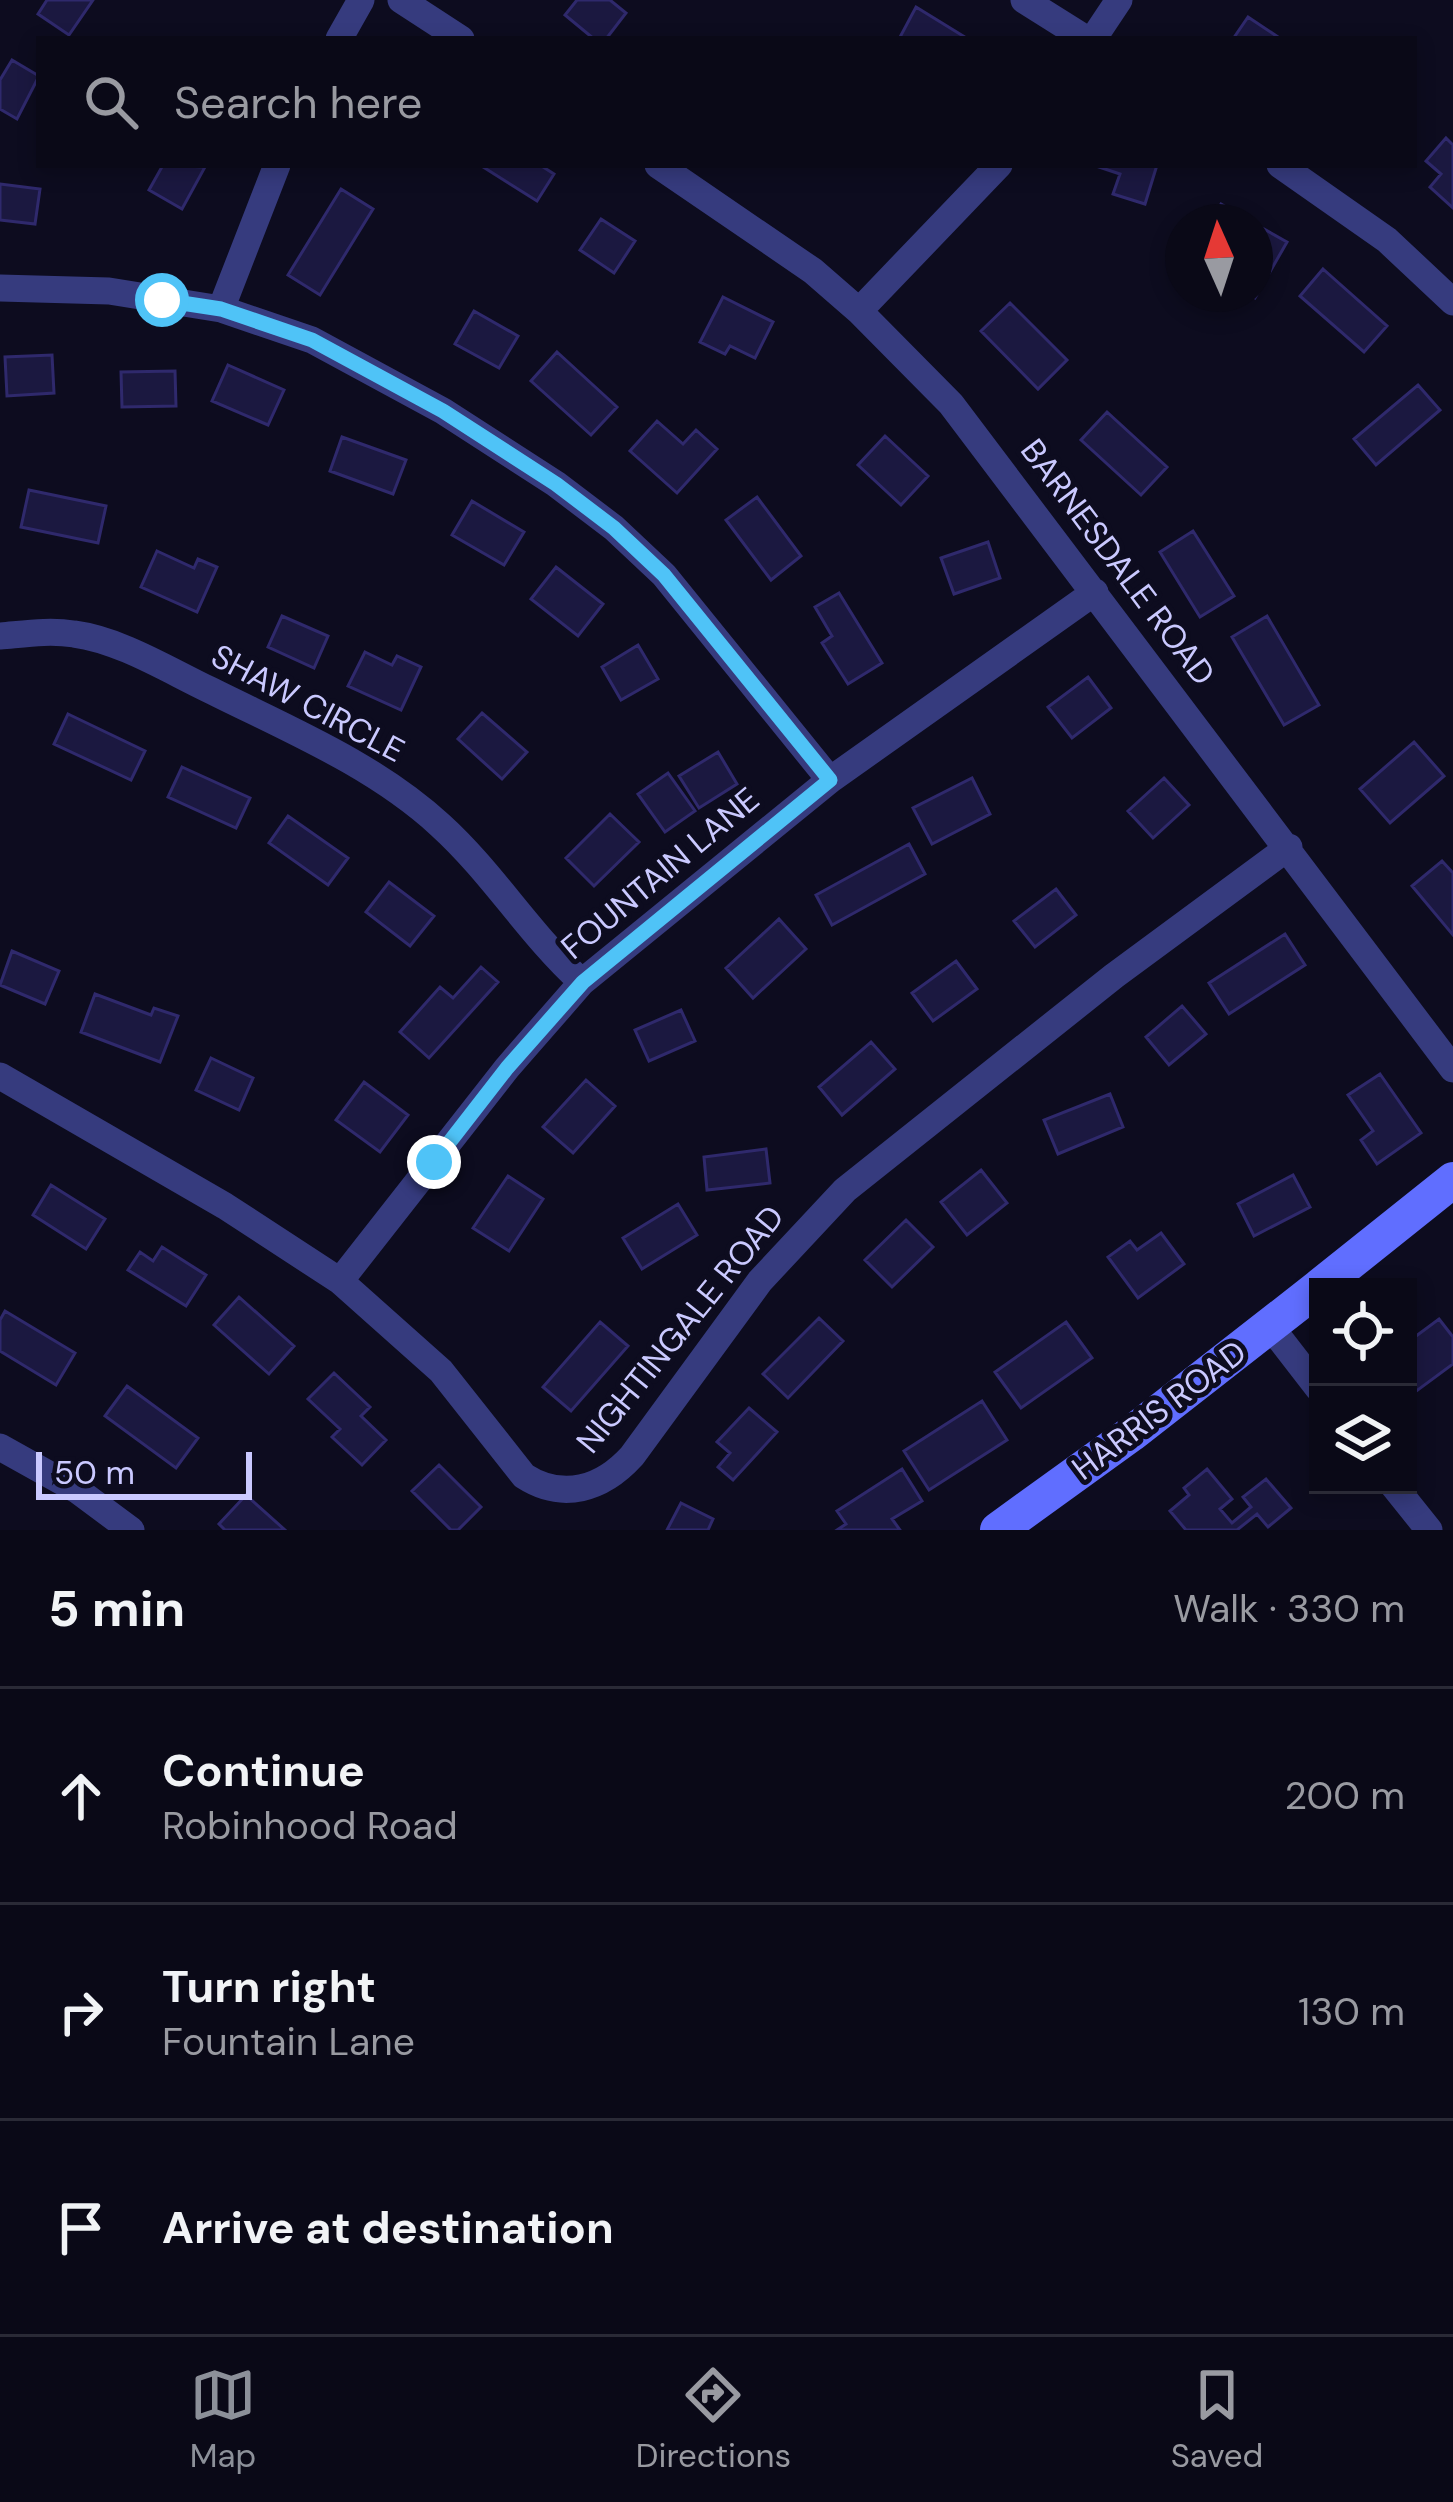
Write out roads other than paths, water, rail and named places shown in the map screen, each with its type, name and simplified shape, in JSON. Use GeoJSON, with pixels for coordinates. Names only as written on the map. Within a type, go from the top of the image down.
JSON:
{"type":"FeatureCollection","features":[{"type":"Feature","properties":{"kind":"street"},"geometry":{"type":"LineString","coordinates":[[341,36],[361,0]]}},
{"type":"Feature","properties":{"kind":"street"},"geometry":{"type":"LineString","coordinates":[[401,0],[456,36]]}},
{"type":"Feature","properties":{"kind":"street"},"geometry":{"type":"LineString","coordinates":[[1024,0],[1084,36]]}},
{"type":"Feature","properties":{"kind":"street"},"geometry":{"type":"LineString","coordinates":[[1091,36],[1119,0]]}},
{"type":"Feature","properties":{"kind":"street"},"geometry":{"type":"LineString","coordinates":[[221,309],[276,168]]}},
{"type":"Feature","properties":{"kind":"street","name":"BARNESDALE ROAD"},"geometry":{"type":"LineString","coordinates":[[662,168],[813,271],[951,404],[1453,1069]]}},
{"type":"Feature","properties":{"kind":"street"},"geometry":{"type":"LineString","coordinates":[[859,311],[996,168]]}},
{"type":"Feature","properties":{"kind":"street"},"geometry":{"type":"LineString","coordinates":[[1284,168],[1387,240],[1453,302]]}},
{"type":"Feature","properties":{"kind":"street"},"geometry":{"type":"LineString","coordinates":[[0,288],[109,291],[221,309],[312,340],[443,411],[556,484],[614,528],[664,575],[830,780]]}},
{"type":"Feature","properties":{"kind":"street","name":"FOUNTAIN LANE"},"geometry":{"type":"LineString","coordinates":[[340,1281],[507,1068],[583,982],[830,780],[1095,592]]}},
{"type":"Feature","properties":{"kind":"street","name":"SHAW CIRCLE"},"geometry":{"type":"LineString","coordinates":[[0,636],[43,632],[98,639],[352,763],[439,823],[472,856],[538,940],[583,982]]}},
{"type":"Feature","properties":{"kind":"street","name":"NIGHTINGALE ROAD"},"geometry":{"type":"LineString","coordinates":[[0,1076],[225,1206],[340,1281],[441,1372],[524,1476],[539,1486],[560,1490],[600,1484],[632,1456],[760,1282],[844,1190],[1114,976],[1289,847]]}},
{"type":"Feature","properties":{"kind":"street","name":"HARRIS ROAD"},"geometry":{"type":"LineString","coordinates":[[1329,1278],[1453,1180]]}},
{"type":"Feature","properties":{"kind":"street","name":"HARRIS ROAD"},"geometry":{"type":"LineString","coordinates":[[998,1530],[1309,1294]]}},
{"type":"Feature","properties":{"kind":"street"},"geometry":{"type":"LineString","coordinates":[[1270,1326],[1316,1386]]}},
{"type":"Feature","properties":{"kind":"street"},"geometry":{"type":"LineString","coordinates":[[0,1447],[76,1490],[131,1530]]}},
{"type":"Feature","properties":{"kind":"street"},"geometry":{"type":"LineString","coordinates":[[1400,1494],[1429,1530]]}}]}
